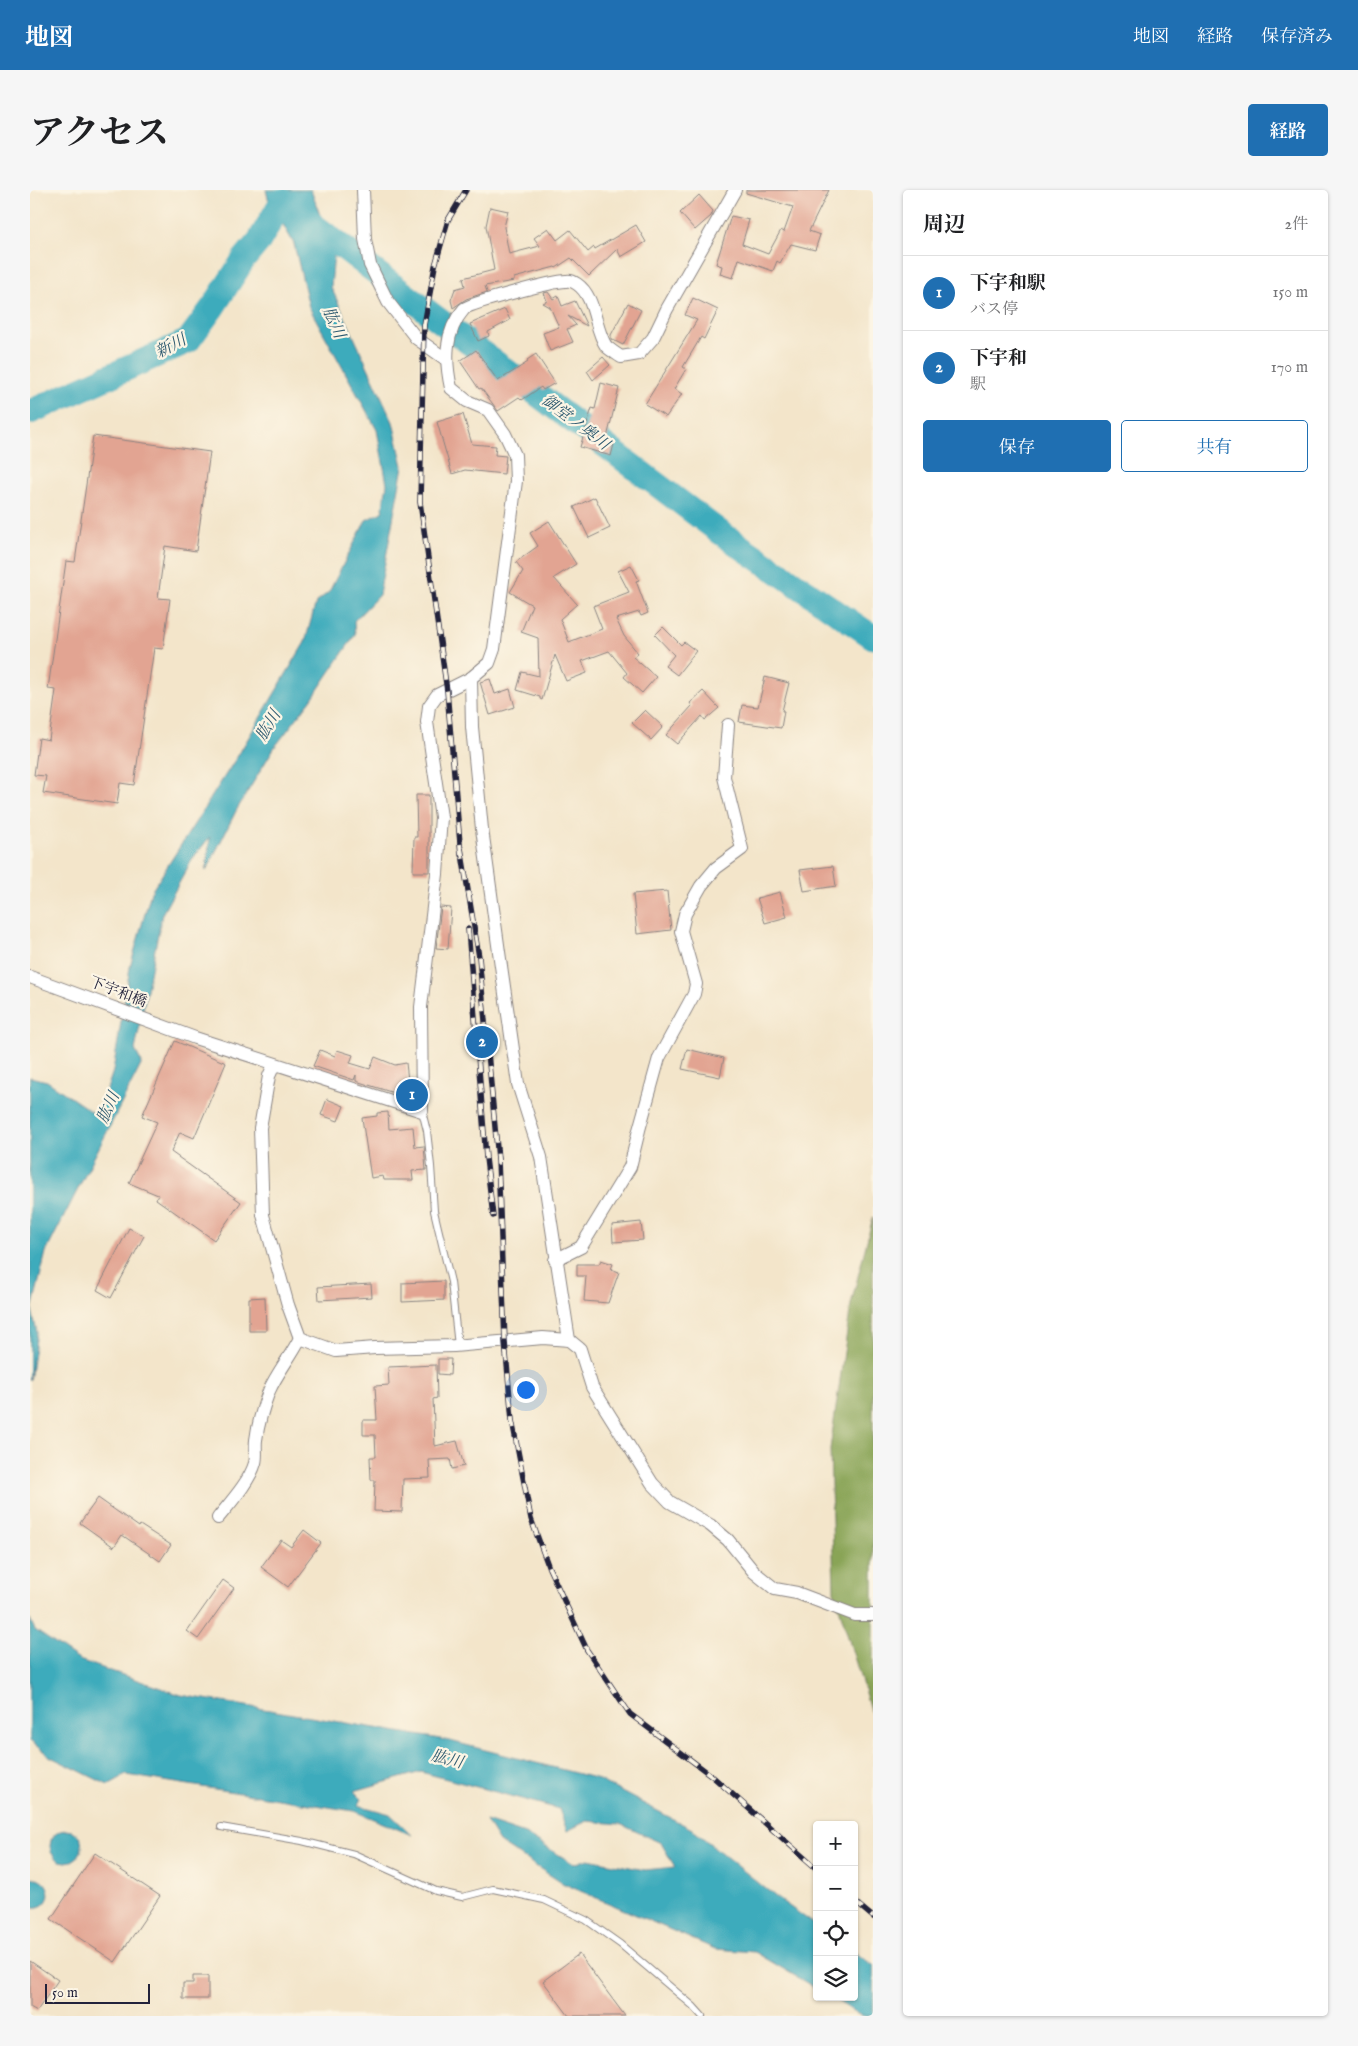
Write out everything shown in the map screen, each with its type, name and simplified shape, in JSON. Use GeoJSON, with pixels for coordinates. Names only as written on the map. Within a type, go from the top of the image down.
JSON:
{"type":"FeatureCollection","features":[{"type":"Feature","properties":{"kind":"street"},"geometry":{"type":"LineString","coordinates":[[363,190],[365,239],[370,265],[388,302],[416,338],[447,360]]}},
{"type":"Feature","properties":{"kind":"street"},"geometry":{"type":"LineString","coordinates":[[422,1111],[421,1007],[437,874],[441,817],[427,722],[429,706],[437,695],[471,678],[489,663],[494,649],[516,482],[515,455],[506,434],[488,410],[467,401],[451,388],[447,360],[448,340],[455,321],[466,307],[536,286],[568,280],[578,285],[587,297],[606,346],[621,357],[639,354],[653,338],[667,309],[735,190]]}},
{"type":"Feature","properties":{"kind":"street"},"geometry":{"type":"LineString","coordinates":[[471,678],[472,727],[482,829],[518,1084],[541,1157],[555,1260],[569,1340]]}},
{"type":"Feature","properties":{"kind":"street"},"geometry":{"type":"LineString","coordinates":[[555,1260],[581,1247],[630,1166],[638,1130],[659,1058],[694,994],[696,984],[680,931],[684,914],[716,868],[742,849],[724,777],[728,725]]}},
{"type":"Feature","properties":{"kind":"street","name":"下宇和橋"},"geometry":{"type":"LineString","coordinates":[[30,977],[195,1038],[274,1065],[422,1111]]}},
{"type":"Feature","properties":{"kind":"street"},"geometry":{"type":"LineString","coordinates":[[218,1518],[240,1492],[255,1463],[256,1440],[261,1414],[269,1391],[300,1338],[288,1305],[264,1215],[260,1128],[269,1076],[274,1065]]}},
{"type":"Feature","properties":{"kind":"street"},"geometry":{"type":"LineString","coordinates":[[300,1338],[336,1351],[458,1346],[543,1338],[569,1340],[580,1349],[592,1387],[652,1483],[670,1502],[710,1525],[728,1540],[754,1572],[775,1589],[797,1593],[855,1615],[873,1615]]}},
{"type":"Feature","properties":{"kind":"lane"},"geometry":{"type":"LineString","coordinates":[[422,1111],[430,1157],[434,1211],[451,1282],[458,1346]]}},
{"type":"Feature","properties":{"kind":"lane"},"geometry":{"type":"LineString","coordinates":[[221,1827],[302,1841],[354,1854],[436,1891],[462,1897],[492,1890],[544,1900],[586,1920],[620,1944],[694,2006],[702,2016]]}},
{"type":"Feature","properties":{"kind":"green space"},"geometry":{"type":"Polygon","coordinates":[[[873,1217],[873,1719],[834,1591],[830,1449],[851,1304],[873,1217]]]}},
{"type":"Feature","properties":{"kind":"water","name":"肱川"},"geometry":{"type":"Polygon","coordinates":[[[266,190],[311,190],[334,254],[331,287],[393,422],[403,466],[379,595],[354,621],[355,635],[311,700],[274,748],[236,811],[206,871],[210,837],[193,858],[162,914],[135,1050],[142,1063],[46,1252],[32,1310],[37,1332],[30,1380],[30,1077],[47,1081],[98,1116],[113,1071],[130,967],[151,892],[240,752],[305,642],[316,602],[329,592],[366,520],[382,512],[387,484],[377,430],[309,307],[294,244],[268,198],[266,190]]]}},
{"type":"Feature","properties":{"kind":"water","name":"肱川"},"geometry":{"type":"Polygon","coordinates":[[[30,1619],[35,1630],[79,1660],[181,1695],[446,1740],[595,1778],[692,1829],[776,1897],[813,1923],[813,1987],[755,1952],[715,1949],[562,1883],[499,1842],[486,1821],[525,1834],[574,1864],[588,1859],[645,1870],[675,1867],[661,1843],[620,1824],[587,1821],[567,1831],[559,1809],[421,1772],[354,1791],[362,1799],[358,1805],[390,1814],[412,1835],[354,1811],[126,1775],[108,1785],[51,1757],[30,1741],[30,1619]]]}},
{"type":"Feature","properties":{"kind":"water"},"geometry":{"type":"Polygon","coordinates":[[[66,1830],[72,1831],[77,1835],[81,1840],[81,1852],[77,1857],[72,1861],[66,1862],[60,1861],[55,1857],[51,1852],[50,1846],[51,1840],[55,1835],[60,1831],[66,1830]]]}},
{"type":"Feature","properties":{"kind":"water"},"geometry":{"type":"Polygon","coordinates":[[[37,1878],[47,1886],[49,1891],[48,1897],[43,1905],[30,1907],[30,1879],[37,1878]]]}},
{"type":"Feature","properties":{"kind":"water"},"geometry":{"type":"Polygon","coordinates":[[[858,1955],[873,1965],[873,2016],[861,2016],[837,2001],[858,2001],[858,1955]]]}},
{"type":"Feature","properties":{"kind":"building"},"geometry":{"type":"Polygon","coordinates":[[[746,190],[829,190],[809,231],[820,235],[815,250],[791,244],[780,263],[777,261],[773,271],[739,259],[733,278],[720,274],[722,266],[716,264],[731,216],[749,220],[742,244],[768,254],[781,230],[784,232],[793,207],[746,193],[746,190]]]}},
{"type":"Feature","properties":{"kind":"building"},"geometry":{"type":"Polygon","coordinates":[[[699,195],[713,211],[711,216],[695,230],[680,213],[699,195]]]}},
{"type":"Feature","properties":{"kind":"building"},"geometry":{"type":"Polygon","coordinates":[[[490,207],[508,211],[504,227],[509,254],[540,246],[534,238],[548,228],[557,240],[570,230],[588,252],[636,225],[646,242],[621,257],[617,249],[589,276],[571,258],[556,268],[514,278],[514,281],[485,286],[487,292],[466,299],[453,308],[451,300],[455,289],[465,286],[463,278],[494,270],[486,226],[490,207]]]}},
{"type":"Feature","properties":{"kind":"building"},"geometry":{"type":"Polygon","coordinates":[[[548,292],[553,299],[558,296],[562,306],[575,301],[587,326],[568,316],[576,325],[567,329],[573,342],[550,351],[543,333],[559,327],[550,307],[543,303],[547,301],[544,293],[548,292]]]}},
{"type":"Feature","properties":{"kind":"building"},"geometry":{"type":"Polygon","coordinates":[[[693,298],[718,310],[704,339],[701,337],[683,367],[686,369],[674,389],[682,394],[666,417],[645,404],[697,320],[685,315],[693,298]]]}},
{"type":"Feature","properties":{"kind":"building"},"geometry":{"type":"Polygon","coordinates":[[[628,303],[641,310],[623,345],[611,339],[611,335],[628,303]]]}},
{"type":"Feature","properties":{"kind":"building"},"geometry":{"type":"Polygon","coordinates":[[[505,309],[510,320],[488,332],[489,336],[478,341],[470,324],[505,309]]]}},
{"type":"Feature","properties":{"kind":"building"},"geometry":{"type":"Polygon","coordinates":[[[476,350],[498,381],[528,362],[527,360],[536,354],[555,383],[543,390],[541,387],[522,400],[519,397],[498,411],[481,388],[479,389],[460,361],[476,350]]]}},
{"type":"Feature","properties":{"kind":"building"},"geometry":{"type":"Polygon","coordinates":[[[603,357],[610,365],[593,380],[587,371],[603,357]]]}},
{"type":"Feature","properties":{"kind":"building"},"geometry":{"type":"Polygon","coordinates":[[[601,383],[619,388],[606,442],[614,444],[611,456],[580,447],[592,408],[595,409],[601,383]]]}},
{"type":"Feature","properties":{"kind":"building"},"geometry":{"type":"Polygon","coordinates":[[[463,414],[472,444],[496,446],[495,455],[506,456],[504,474],[465,470],[452,474],[437,422],[463,414]]]}},
{"type":"Feature","properties":{"kind":"building"},"geometry":{"type":"Polygon","coordinates":[[[93,436],[210,452],[196,551],[165,546],[158,598],[170,599],[163,649],[154,648],[134,785],[120,783],[117,804],[43,793],[46,776],[34,775],[39,738],[49,740],[56,690],[48,689],[66,561],[75,562],[93,436]]]}},
{"type":"Feature","properties":{"kind":"building"},"geometry":{"type":"Polygon","coordinates":[[[595,497],[610,528],[589,538],[574,507],[595,497]]]}},
{"type":"Feature","properties":{"kind":"building"},"geometry":{"type":"Polygon","coordinates":[[[549,521],[576,564],[554,578],[577,604],[560,619],[569,642],[602,629],[593,606],[629,592],[618,571],[631,565],[639,580],[636,581],[648,613],[641,616],[639,612],[616,619],[624,636],[638,653],[633,657],[656,677],[642,693],[624,677],[627,673],[609,651],[582,661],[587,673],[566,681],[555,655],[542,700],[540,697],[517,690],[522,672],[539,676],[538,638],[521,632],[532,605],[510,592],[523,571],[516,562],[538,546],[530,533],[549,521]]]}},
{"type":"Feature","properties":{"kind":"building"},"geometry":{"type":"Polygon","coordinates":[[[663,627],[681,645],[684,642],[696,651],[677,675],[665,666],[674,655],[655,635],[663,627]]]}},
{"type":"Feature","properties":{"kind":"building"},"geometry":{"type":"Polygon","coordinates":[[[765,677],[789,683],[782,711],[784,711],[781,728],[739,722],[742,705],[758,707],[765,677]]]}},
{"type":"Feature","properties":{"kind":"building"},"geometry":{"type":"Polygon","coordinates":[[[490,679],[495,694],[510,689],[515,707],[490,715],[480,682],[490,679]]]}},
{"type":"Feature","properties":{"kind":"building"},"geometry":{"type":"Polygon","coordinates":[[[703,691],[719,708],[705,720],[702,716],[677,744],[666,735],[692,706],[690,703],[703,691]]]}},
{"type":"Feature","properties":{"kind":"building"},"geometry":{"type":"Polygon","coordinates":[[[645,710],[663,727],[651,740],[632,723],[645,710]]]}},
{"type":"Feature","properties":{"kind":"building"},"geometry":{"type":"Polygon","coordinates":[[[416,795],[429,795],[429,872],[413,872],[414,837],[417,837],[416,795]]]}},
{"type":"Feature","properties":{"kind":"building"},"geometry":{"type":"Polygon","coordinates":[[[833,866],[836,886],[804,891],[800,870],[833,866]]]}},
{"type":"Feature","properties":{"kind":"building"},"geometry":{"type":"Polygon","coordinates":[[[667,891],[671,930],[637,934],[633,894],[667,891]]]}},
{"type":"Feature","properties":{"kind":"building"},"geometry":{"type":"Polygon","coordinates":[[[780,892],[787,917],[765,923],[757,898],[780,892]]]}},
{"type":"Feature","properties":{"kind":"building"},"geometry":{"type":"Polygon","coordinates":[[[441,907],[451,908],[448,949],[436,948],[441,907]]]}},
{"type":"Feature","properties":{"kind":"building"},"geometry":{"type":"Polygon","coordinates":[[[175,1041],[226,1063],[194,1138],[180,1132],[171,1152],[241,1202],[214,1240],[156,1199],[158,1195],[129,1183],[157,1122],[142,1116],[175,1041]]]}},
{"type":"Feature","properties":{"kind":"building"},"geometry":{"type":"Polygon","coordinates":[[[687,1049],[724,1058],[720,1077],[682,1069],[687,1049]]]}},
{"type":"Feature","properties":{"kind":"building"},"geometry":{"type":"Polygon","coordinates":[[[320,1050],[335,1056],[337,1050],[353,1055],[350,1063],[370,1069],[375,1057],[395,1065],[406,1063],[410,1098],[356,1081],[356,1075],[354,1080],[313,1066],[320,1050]]]}},
{"type":"Feature","properties":{"kind":"building"},"geometry":{"type":"Polygon","coordinates":[[[327,1099],[344,1106],[338,1121],[321,1115],[327,1099]]]}},
{"type":"Feature","properties":{"kind":"building"},"geometry":{"type":"Polygon","coordinates":[[[388,1112],[389,1129],[413,1127],[415,1147],[424,1146],[426,1170],[412,1171],[413,1180],[384,1180],[383,1176],[371,1178],[362,1118],[388,1112]]]}},
{"type":"Feature","properties":{"kind":"building"},"geometry":{"type":"Polygon","coordinates":[[[641,1222],[643,1240],[613,1242],[612,1225],[641,1222]]]}},
{"type":"Feature","properties":{"kind":"building"},"geometry":{"type":"Polygon","coordinates":[[[129,1228],[144,1236],[111,1298],[97,1290],[129,1228]]]}},
{"type":"Feature","properties":{"kind":"building"},"geometry":{"type":"Polygon","coordinates":[[[601,1260],[613,1264],[611,1269],[619,1272],[608,1303],[584,1301],[586,1276],[577,1276],[577,1264],[599,1264],[601,1260]]]}},
{"type":"Feature","properties":{"kind":"building"},"geometry":{"type":"Polygon","coordinates":[[[444,1281],[444,1300],[402,1302],[402,1283],[444,1281]]]}},
{"type":"Feature","properties":{"kind":"building"},"geometry":{"type":"Polygon","coordinates":[[[371,1284],[372,1297],[319,1300],[318,1287],[371,1284]]]}},
{"type":"Feature","properties":{"kind":"building"},"geometry":{"type":"Polygon","coordinates":[[[265,1297],[266,1331],[249,1331],[249,1298],[265,1297]]]}},
{"type":"Feature","properties":{"kind":"building"},"geometry":{"type":"Polygon","coordinates":[[[438,1359],[451,1359],[450,1375],[438,1374],[438,1359]]]}},
{"type":"Feature","properties":{"kind":"building"},"geometry":{"type":"Polygon","coordinates":[[[436,1365],[437,1398],[433,1399],[435,1446],[457,1441],[464,1466],[452,1469],[450,1459],[429,1460],[430,1478],[403,1479],[402,1512],[374,1511],[375,1480],[371,1480],[370,1457],[376,1457],[375,1435],[363,1435],[363,1420],[377,1420],[375,1386],[389,1385],[388,1367],[436,1365]]]}},
{"type":"Feature","properties":{"kind":"building"},"geometry":{"type":"Polygon","coordinates":[[[98,1498],[139,1527],[140,1525],[171,1545],[160,1561],[122,1535],[114,1547],[80,1523],[98,1498]]]}},
{"type":"Feature","properties":{"kind":"building"},"geometry":{"type":"Polygon","coordinates":[[[304,1530],[321,1543],[288,1587],[261,1567],[281,1540],[291,1547],[304,1530]]]}},
{"type":"Feature","properties":{"kind":"building"},"geometry":{"type":"Polygon","coordinates":[[[223,1580],[234,1588],[198,1639],[187,1631],[223,1580]]]}},
{"type":"Feature","properties":{"kind":"building"},"geometry":{"type":"Polygon","coordinates":[[[95,1853],[160,1896],[115,1962],[51,1919],[95,1853]]]}},
{"type":"Feature","properties":{"kind":"building"},"geometry":{"type":"Polygon","coordinates":[[[579,1954],[625,2016],[569,2016],[543,1981],[579,1954]]]}},
{"type":"Feature","properties":{"kind":"building"},"geometry":{"type":"Polygon","coordinates":[[[30,1961],[58,1980],[37,2011],[30,2007],[30,1961]]]}},
{"type":"Feature","properties":{"kind":"building"},"geometry":{"type":"Polygon","coordinates":[[[193,1976],[208,1976],[208,1999],[183,1999],[183,1983],[193,1983],[193,1976]]]}},
{"type":"Feature","properties":{"kind":"waterway","name":"新川"},"geometry":{"type":"LineString","coordinates":[[30,412],[188,341],[244,259],[259,241],[282,201]]}},
{"type":"Feature","properties":{"kind":"waterway","name":"御堂ノ奥川"},"geometry":{"type":"LineString","coordinates":[[300,215],[721,533],[873,637]]}},
{"type":"Feature","properties":{"kind":"railway"},"geometry":{"type":"LineString","coordinates":[[461,855],[447,691],[420,502],[424,325],[435,266],[448,220],[466,190]]}},
{"type":"Feature","properties":{"kind":"railway"},"geometry":{"type":"LineString","coordinates":[[461,848],[479,957],[498,1159],[505,1342],[512,1420],[531,1519],[549,1568],[587,1650],[630,1714],[712,1776],[814,1866]]}},
{"type":"Feature","properties":{"kind":"railway"},"geometry":{"type":"LineString","coordinates":[[468,929],[486,1158],[493,1216]]}},
{"type":"Feature","properties":{"kind":"railway"},"geometry":{"type":"LineString","coordinates":[[858,1904],[873,1917]]}},
{"type":"Feature","properties":{"kind":"place","name":"下宇和"},"geometry":{"type":"Point","coordinates":[482,1042]}},
{"type":"Feature","properties":{"kind":"place","name":"下宇和駅"},"geometry":{"type":"Point","coordinates":[412,1095]}}]}
